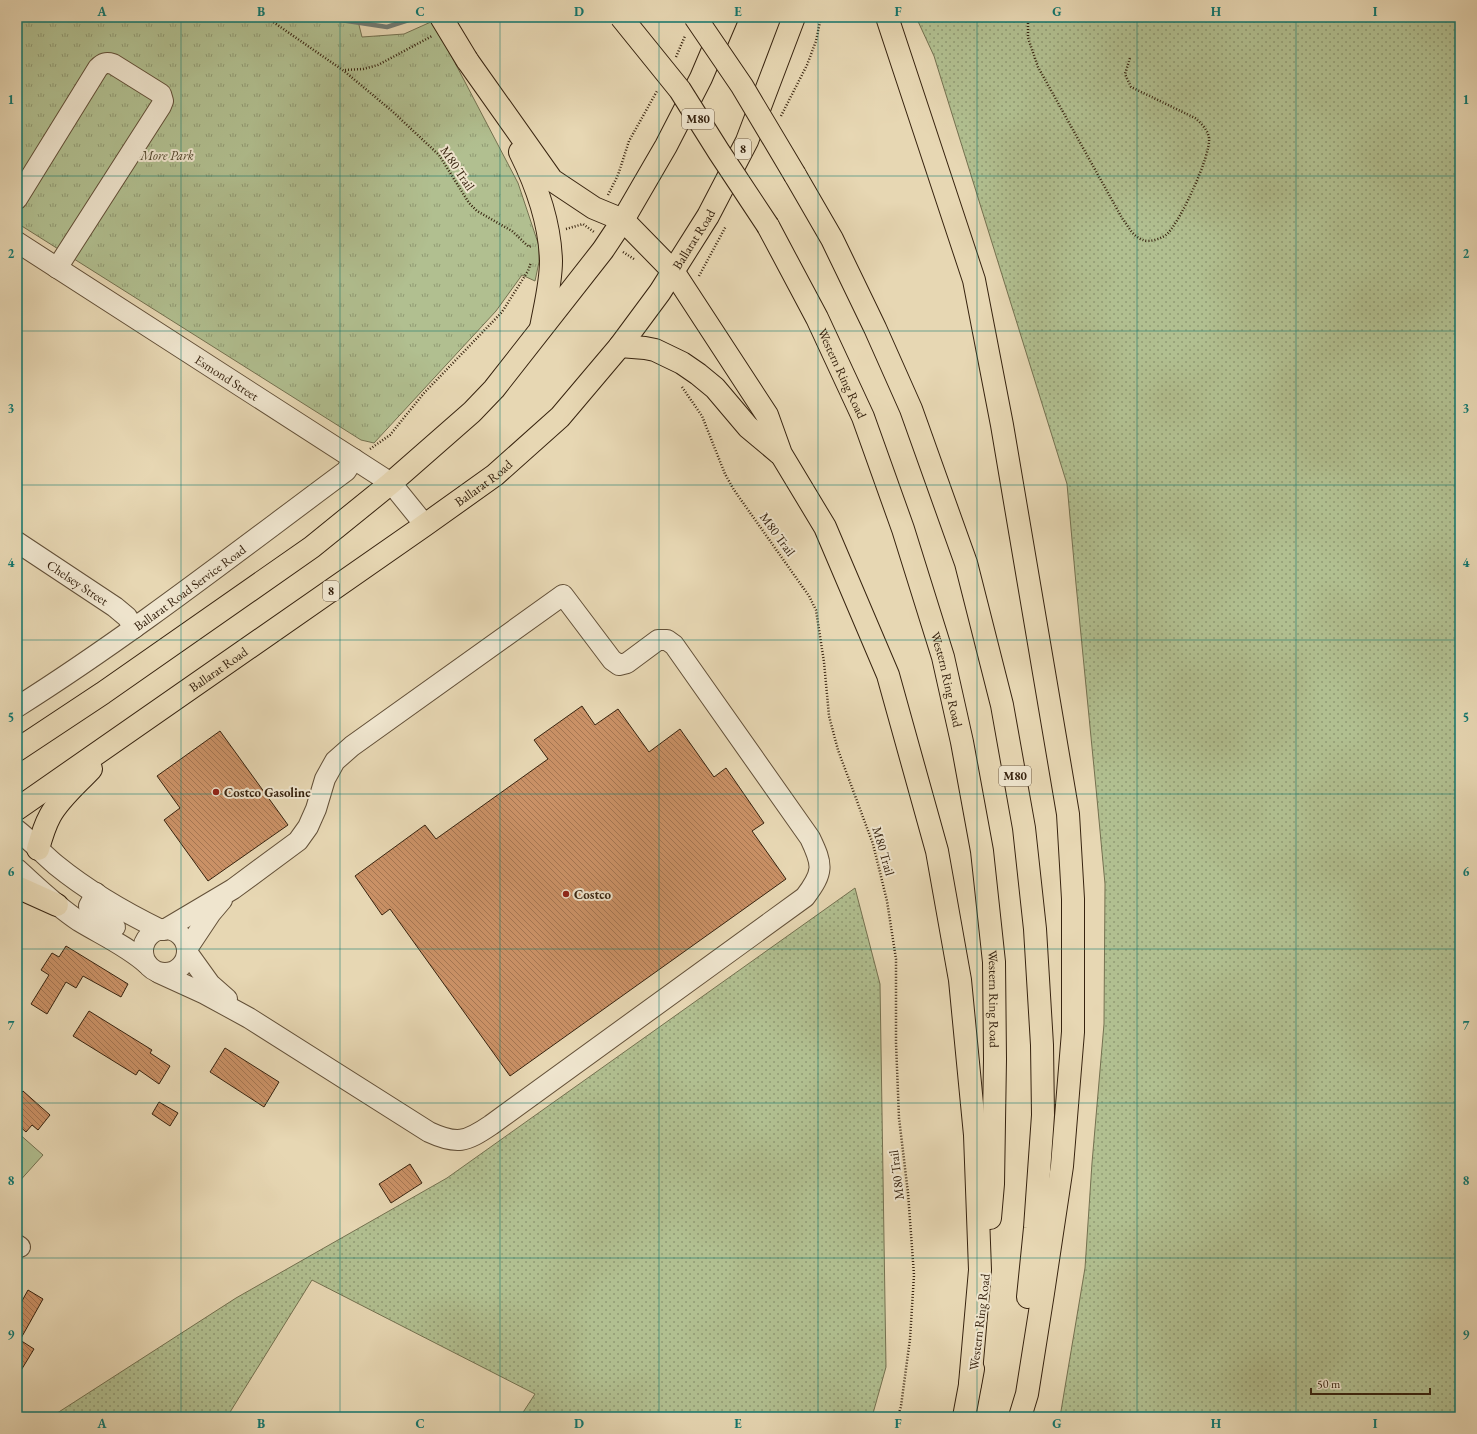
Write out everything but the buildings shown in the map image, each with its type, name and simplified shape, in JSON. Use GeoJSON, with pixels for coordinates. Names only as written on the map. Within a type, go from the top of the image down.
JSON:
{"type":"FeatureCollection","features":[{"type":"Feature","properties":{"kind":"highway","name":"Western Ring Road"},"geometry":{"type":"LineString","coordinates":[[621,17],[680,90],[768,226],[817,318],[863,417],[903,529],[944,657],[962,742],[982,851],[994,962],[995,1059],[993,1176],[982,1308],[964,1417]]}},
{"type":"Feature","properties":{"kind":"highway"},"geometry":{"type":"LineString","coordinates":[[17,750],[103,693],[312,547],[391,483],[478,406],[494,389],[541,331],[603,250],[623,220],[666,146],[701,78],[727,17]]}},
{"type":"Feature","properties":{"kind":"highway","name":"Ballarat Road"},"geometry":{"type":"LineString","coordinates":[[17,809],[426,525],[495,475],[560,417],[620,346],[660,292],[708,216],[747,141],[794,17]]}},
{"type":"Feature","properties":{"kind":"highway"},"geometry":{"type":"LineString","coordinates":[[874,17],[905,76]]}},
{"type":"Feature","properties":{"kind":"highway"},"geometry":{"type":"LineString","coordinates":[[887,17],[905,76],[974,280],[1002,425],[1068,814],[1073,899],[1072,1040],[1062,1166],[1030,1371],[1020,1417]]}},
{"type":"Feature","properties":{"kind":"highway","name":"M80"},"geometry":{"type":"LineString","coordinates":[[691,24],[742,86],[832,239],[875,328],[911,410],[966,563],[1002,705],[1024,828],[1035,929],[1042,1045],[1042,1115],[1035,1228],[1025,1330],[1010,1417]]}},
{"type":"Feature","properties":{"kind":"highway"},"geometry":{"type":"LineString","coordinates":[[437,26],[466,60],[552,180],[589,216],[623,220],[673,271],[767,415],[781,454],[825,527],[888,675],[937,851],[960,980],[975,1135],[980,1270],[970,1384]]}},
{"type":"Feature","properties":{"kind":"highway"},"geometry":{"type":"LineString","coordinates":[[499,106],[528,168],[543,209],[549,236],[551,262],[550,280],[541,331]]}},
{"type":"Feature","properties":{"kind":"highway"},"geometry":{"type":"LineString","coordinates":[[620,346],[655,350],[682,363],[715,388],[748,427],[781,454]]}},
{"type":"Feature","properties":{"kind":"highway"},"geometry":{"type":"LineString","coordinates":[[38,849],[43,831],[53,811],[77,784],[130,730]]}},
{"type":"Feature","properties":{"kind":"highway"},"geometry":{"type":"LineString","coordinates":[[17,887],[57,905]]}},
{"type":"Feature","properties":{"kind":"street"},"geometry":{"type":"LineString","coordinates":[[17,199],[101,64],[113,64],[162,94],[163,101],[161,106],[57,268]]}},
{"type":"Feature","properties":{"kind":"street","name":"Esmond Street"},"geometry":{"type":"LineString","coordinates":[[17,242],[391,483],[426,525]]}},
{"type":"Feature","properties":{"kind":"street","name":"Ballarat Road Service Road"},"geometry":{"type":"LineString","coordinates":[[17,707],[134,628],[346,471],[354,459]]}},
{"type":"Feature","properties":{"kind":"street","name":"Chelsey Street"},"geometry":{"type":"LineString","coordinates":[[17,542],[115,607],[126,617],[134,628]]}},
{"type":"Feature","properties":{"kind":"street"},"geometry":{"type":"LineString","coordinates":[[96,893],[89,906],[91,911],[120,930],[148,964],[249,1018],[429,1132],[443,1139],[458,1141],[473,1137],[805,897],[815,884],[820,869],[819,856],[810,838],[674,645],[667,640],[658,640],[627,662],[618,665],[612,660],[564,595],[352,746],[335,761],[325,779],[316,809],[308,827],[298,841],[233,888],[163,930],[155,932],[149,937],[143,950],[144,957],[148,964]]}},
{"type":"Feature","properties":{"kind":"street"},"geometry":{"type":"LineString","coordinates":[[17,830],[57,865],[124,912],[163,930],[175,932],[181,936],[185,942],[187,950],[210,984],[249,1018]]}},
{"type":"Feature","properties":{"kind":"street"},"geometry":{"type":"LineString","coordinates":[[17,869],[57,905],[79,921],[166,974],[180,968],[184,963],[187,950],[211,913],[233,888]]}},
{"type":"Feature","properties":{"kind":"path","name":"M80 Trail"},"geometry":{"type":"LineString","coordinates":[[266,17],[344,71],[416,132],[439,155],[469,203],[477,211],[512,231],[531,250]]}},
{"type":"Feature","properties":{"kind":"path"},"geometry":{"type":"LineString","coordinates":[[1028,17],[1028,38],[1038,67],[1122,218],[1135,236],[1144,241],[1154,240],[1168,234],[1183,210],[1205,160],[1209,137],[1204,126],[1195,118],[1131,88],[1125,74],[1130,58]]}},
{"type":"Feature","properties":{"kind":"path"},"geometry":{"type":"LineString","coordinates":[[676,58],[691,24]]}},
{"type":"Feature","properties":{"kind":"path"},"geometry":{"type":"LineString","coordinates":[[344,71],[363,69],[378,65],[437,26]]}},
{"type":"Feature","properties":{"kind":"path"},"geometry":{"type":"LineString","coordinates":[[565,230],[589,216],[603,195],[607,197],[618,175],[629,141],[661,85]]}},
{"type":"Feature","properties":{"kind":"path"},"geometry":{"type":"LineString","coordinates":[[589,216],[592,231]]}},
{"type":"Feature","properties":{"kind":"path"},"geometry":{"type":"LineString","coordinates":[[529,247],[536,243]]}},
{"type":"Feature","properties":{"kind":"path"},"geometry":{"type":"LineString","coordinates":[[354,459],[390,435],[424,393],[502,312],[528,271],[532,260]]}},
{"type":"Feature","properties":{"kind":"path","name":"M80 Trail"},"geometry":{"type":"LineString","coordinates":[[680,385],[702,416],[725,474],[734,490],[806,591],[816,610],[824,662],[829,716],[838,750],[873,844],[887,901],[896,959],[896,1043],[899,1118],[908,1193],[914,1275],[910,1338],[901,1406],[898,1417]]}},
{"type":"Feature","properties":{"kind":"green space","name":"More Park"},"geometry":{"type":"Polygon","coordinates":[[[17,17],[351,17],[359,25],[362,37],[404,34],[433,21],[518,183],[539,246],[539,262],[535,281],[522,275],[496,311],[374,443],[361,440],[17,223],[17,17]]]}},
{"type":"Feature","properties":{"kind":"green space"},"geometry":{"type":"Polygon","coordinates":[[[916,17],[1460,17],[1460,1417],[1060,1417],[1085,1268],[1104,1024],[1105,884],[1067,484],[934,56],[916,17]]]}},
{"type":"Feature","properties":{"kind":"green space"},"geometry":{"type":"Polygon","coordinates":[[[855,888],[880,984],[886,1367],[872,1417],[520,1417],[535,1394],[312,1280],[227,1417],[51,1417],[236,1298],[447,1178],[855,888]]]}},
{"type":"Feature","properties":{"kind":"green space"},"geometry":{"type":"Polygon","coordinates":[[[17,1132],[43,1155],[17,1184],[17,1132]]]}},
{"type":"Feature","properties":{"kind":"waterway"},"geometry":{"type":"LineString","coordinates":[[330,17],[334,19],[387,27],[418,17]]}},
{"type":"Feature","properties":{"kind":"place","name":"Costco Gasoline"},"geometry":{"type":"Point","coordinates":[216,792]}},
{"type":"Feature","properties":{"kind":"place","name":"Costco"},"geometry":{"type":"Point","coordinates":[566,894]}}]}
